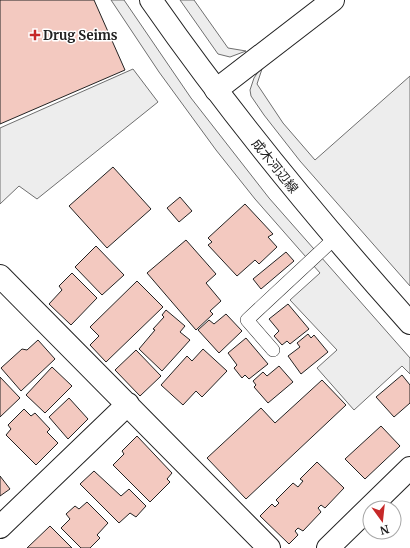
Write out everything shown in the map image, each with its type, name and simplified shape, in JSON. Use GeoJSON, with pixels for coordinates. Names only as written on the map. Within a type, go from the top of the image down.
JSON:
{"type":"FeatureCollection","features":[{"type":"Feature","properties":{"kind":"street","name":"成木河辺線"},"geometry":{"type":"LineString","coordinates":[[151,0],[216,90],[268,157],[335,238],[410,323]]}},
{"type":"Feature","properties":{"kind":"street"},"geometry":{"type":"LineString","coordinates":[[216,90],[333,0]]}},
{"type":"Feature","properties":{"kind":"street"},"geometry":{"type":"LineString","coordinates":[[0,276],[269,548]]}},
{"type":"Feature","properties":{"kind":"street"},"geometry":{"type":"LineString","coordinates":[[0,527],[128,404]]}},
{"type":"Feature","properties":{"kind":"street"},"geometry":{"type":"LineString","coordinates":[[328,548],[410,468]]}},
{"type":"Feature","properties":{"kind":"lane"},"geometry":{"type":"LineString","coordinates":[[273,350],[247,320],[335,238]]}},
{"type":"Feature","properties":{"kind":"shaded area"},"geometry":{"type":"Polygon","coordinates":[[[111,0],[124,0],[191,98],[269,198],[410,358],[410,374],[402,366],[354,410],[317,368],[337,350],[290,300],[320,273],[255,199],[216,150],[159,72],[111,0]]]}},
{"type":"Feature","properties":{"kind":"shaded area"},"geometry":{"type":"Polygon","coordinates":[[[180,0],[194,0],[228,48],[246,51],[230,57],[218,54],[180,0]]]}},
{"type":"Feature","properties":{"kind":"shaded area"},"geometry":{"type":"Polygon","coordinates":[[[133,69],[158,102],[37,199],[19,186],[0,204],[0,128],[133,69]]]}},
{"type":"Feature","properties":{"kind":"shaded area"},"geometry":{"type":"Polygon","coordinates":[[[260,69],[262,69],[257,84],[283,123],[315,160],[410,76],[410,286],[300,161],[264,115],[251,96],[250,90],[254,78],[260,69]]]}},
{"type":"Feature","properties":{"kind":"building"},"geometry":{"type":"Polygon","coordinates":[[[0,0],[94,0],[125,70],[0,124],[0,0]]]}},
{"type":"Feature","properties":{"kind":"building"},"geometry":{"type":"Polygon","coordinates":[[[113,167],[151,209],[107,248],[69,206],[113,167]]]}},
{"type":"Feature","properties":{"kind":"building"},"geometry":{"type":"Polygon","coordinates":[[[180,197],[192,211],[179,222],[167,208],[180,197]]]}},
{"type":"Feature","properties":{"kind":"building"},"geometry":{"type":"Polygon","coordinates":[[[245,204],[273,234],[268,237],[277,247],[259,264],[255,260],[237,276],[208,245],[212,242],[208,238],[245,204]]]}},
{"type":"Feature","properties":{"kind":"building"},"geometry":{"type":"Polygon","coordinates":[[[186,240],[216,274],[206,283],[221,301],[210,311],[213,314],[196,330],[147,273],[186,240]]]}},
{"type":"Feature","properties":{"kind":"building"},"geometry":{"type":"Polygon","coordinates":[[[96,246],[124,275],[102,295],[75,267],[96,246]]]}},
{"type":"Feature","properties":{"kind":"building"},"geometry":{"type":"Polygon","coordinates":[[[286,252],[294,261],[261,289],[253,279],[286,252]]]}},
{"type":"Feature","properties":{"kind":"building"},"geometry":{"type":"Polygon","coordinates":[[[72,273],[97,298],[71,325],[49,304],[62,290],[59,286],[72,273]]]}},
{"type":"Feature","properties":{"kind":"building"},"geometry":{"type":"Polygon","coordinates":[[[137,281],[163,307],[106,362],[90,345],[99,336],[90,327],[137,281]]]}},
{"type":"Feature","properties":{"kind":"building"},"geometry":{"type":"Polygon","coordinates":[[[288,304],[309,329],[290,344],[287,341],[282,345],[274,336],[279,331],[269,319],[288,304]]]}},
{"type":"Feature","properties":{"kind":"building"},"geometry":{"type":"Polygon","coordinates":[[[166,310],[185,326],[180,332],[190,340],[162,371],[139,349],[155,330],[153,329],[164,317],[162,315],[166,310]]]}},
{"type":"Feature","properties":{"kind":"building"},"geometry":{"type":"Polygon","coordinates":[[[226,314],[242,331],[219,353],[198,330],[209,320],[214,324],[226,314]]]}},
{"type":"Feature","properties":{"kind":"building"},"geometry":{"type":"Polygon","coordinates":[[[308,334],[311,338],[314,335],[328,352],[301,374],[288,356],[300,347],[297,343],[308,334]]]}},
{"type":"Feature","properties":{"kind":"building"},"geometry":{"type":"Polygon","coordinates":[[[246,338],[268,364],[249,379],[245,375],[242,378],[234,368],[237,365],[228,353],[246,338]]]}},
{"type":"Feature","properties":{"kind":"building"},"geometry":{"type":"Polygon","coordinates":[[[38,340],[55,359],[21,391],[1,368],[22,349],[27,350],[38,340]]]}},
{"type":"Feature","properties":{"kind":"building"},"geometry":{"type":"Polygon","coordinates":[[[203,349],[227,371],[202,397],[196,391],[183,405],[161,385],[187,356],[192,361],[203,349]]]}},
{"type":"Feature","properties":{"kind":"building"},"geometry":{"type":"Polygon","coordinates":[[[136,350],[161,376],[140,396],[115,370],[136,350]]]}},
{"type":"Feature","properties":{"kind":"building"},"geometry":{"type":"Polygon","coordinates":[[[279,366],[293,382],[268,403],[254,387],[256,385],[253,381],[263,372],[267,376],[279,366]]]}},
{"type":"Feature","properties":{"kind":"building"},"geometry":{"type":"Polygon","coordinates":[[[52,367],[72,386],[45,413],[26,395],[52,367]]]}},
{"type":"Feature","properties":{"kind":"building"},"geometry":{"type":"Polygon","coordinates":[[[402,375],[410,385],[410,403],[394,417],[376,397],[402,375]]]}},
{"type":"Feature","properties":{"kind":"building"},"geometry":{"type":"Polygon","coordinates":[[[0,377],[20,398],[0,417],[0,377]]]}},
{"type":"Feature","properties":{"kind":"building"},"geometry":{"type":"Polygon","coordinates":[[[322,380],[346,405],[246,499],[207,458],[261,408],[275,423],[322,380]]]}},
{"type":"Feature","properties":{"kind":"building"},"geometry":{"type":"Polygon","coordinates":[[[69,398],[88,419],[68,439],[49,417],[69,398]]]}},
{"type":"Feature","properties":{"kind":"building"},"geometry":{"type":"Polygon","coordinates":[[[24,409],[31,416],[35,413],[50,429],[47,432],[58,443],[36,465],[6,435],[11,429],[8,425],[24,409]]]}},
{"type":"Feature","properties":{"kind":"building"},"geometry":{"type":"Polygon","coordinates":[[[381,426],[400,446],[365,479],[345,459],[381,426]]]}},
{"type":"Feature","properties":{"kind":"building"},"geometry":{"type":"Polygon","coordinates":[[[137,436],[172,473],[167,479],[170,482],[150,502],[113,465],[124,454],[122,451],[137,436]]]}},
{"type":"Feature","properties":{"kind":"building"},"geometry":{"type":"Polygon","coordinates":[[[317,462],[344,488],[325,508],[321,505],[318,508],[321,512],[303,531],[298,528],[295,531],[298,535],[289,544],[260,516],[272,504],[275,507],[279,503],[276,500],[293,483],[298,487],[303,481],[300,479],[317,462]]]}},
{"type":"Feature","properties":{"kind":"building"},"geometry":{"type":"Polygon","coordinates":[[[94,471],[121,496],[129,489],[146,506],[136,517],[130,513],[119,523],[80,484],[94,471]]]}},
{"type":"Feature","properties":{"kind":"building"},"geometry":{"type":"Polygon","coordinates":[[[0,476],[10,489],[0,496],[0,476]]]}},
{"type":"Feature","properties":{"kind":"building"},"geometry":{"type":"Polygon","coordinates":[[[87,502],[108,523],[97,535],[100,538],[90,548],[81,548],[61,528],[70,519],[66,514],[75,506],[79,509],[87,502]]]}},
{"type":"Feature","properties":{"kind":"building"},"geometry":{"type":"Polygon","coordinates":[[[50,526],[72,548],[27,548],[50,526]]]}},
{"type":"Feature","properties":{"kind":"place","name":"Drug Seims"},"geometry":{"type":"Point","coordinates":[35,35]}}]}
